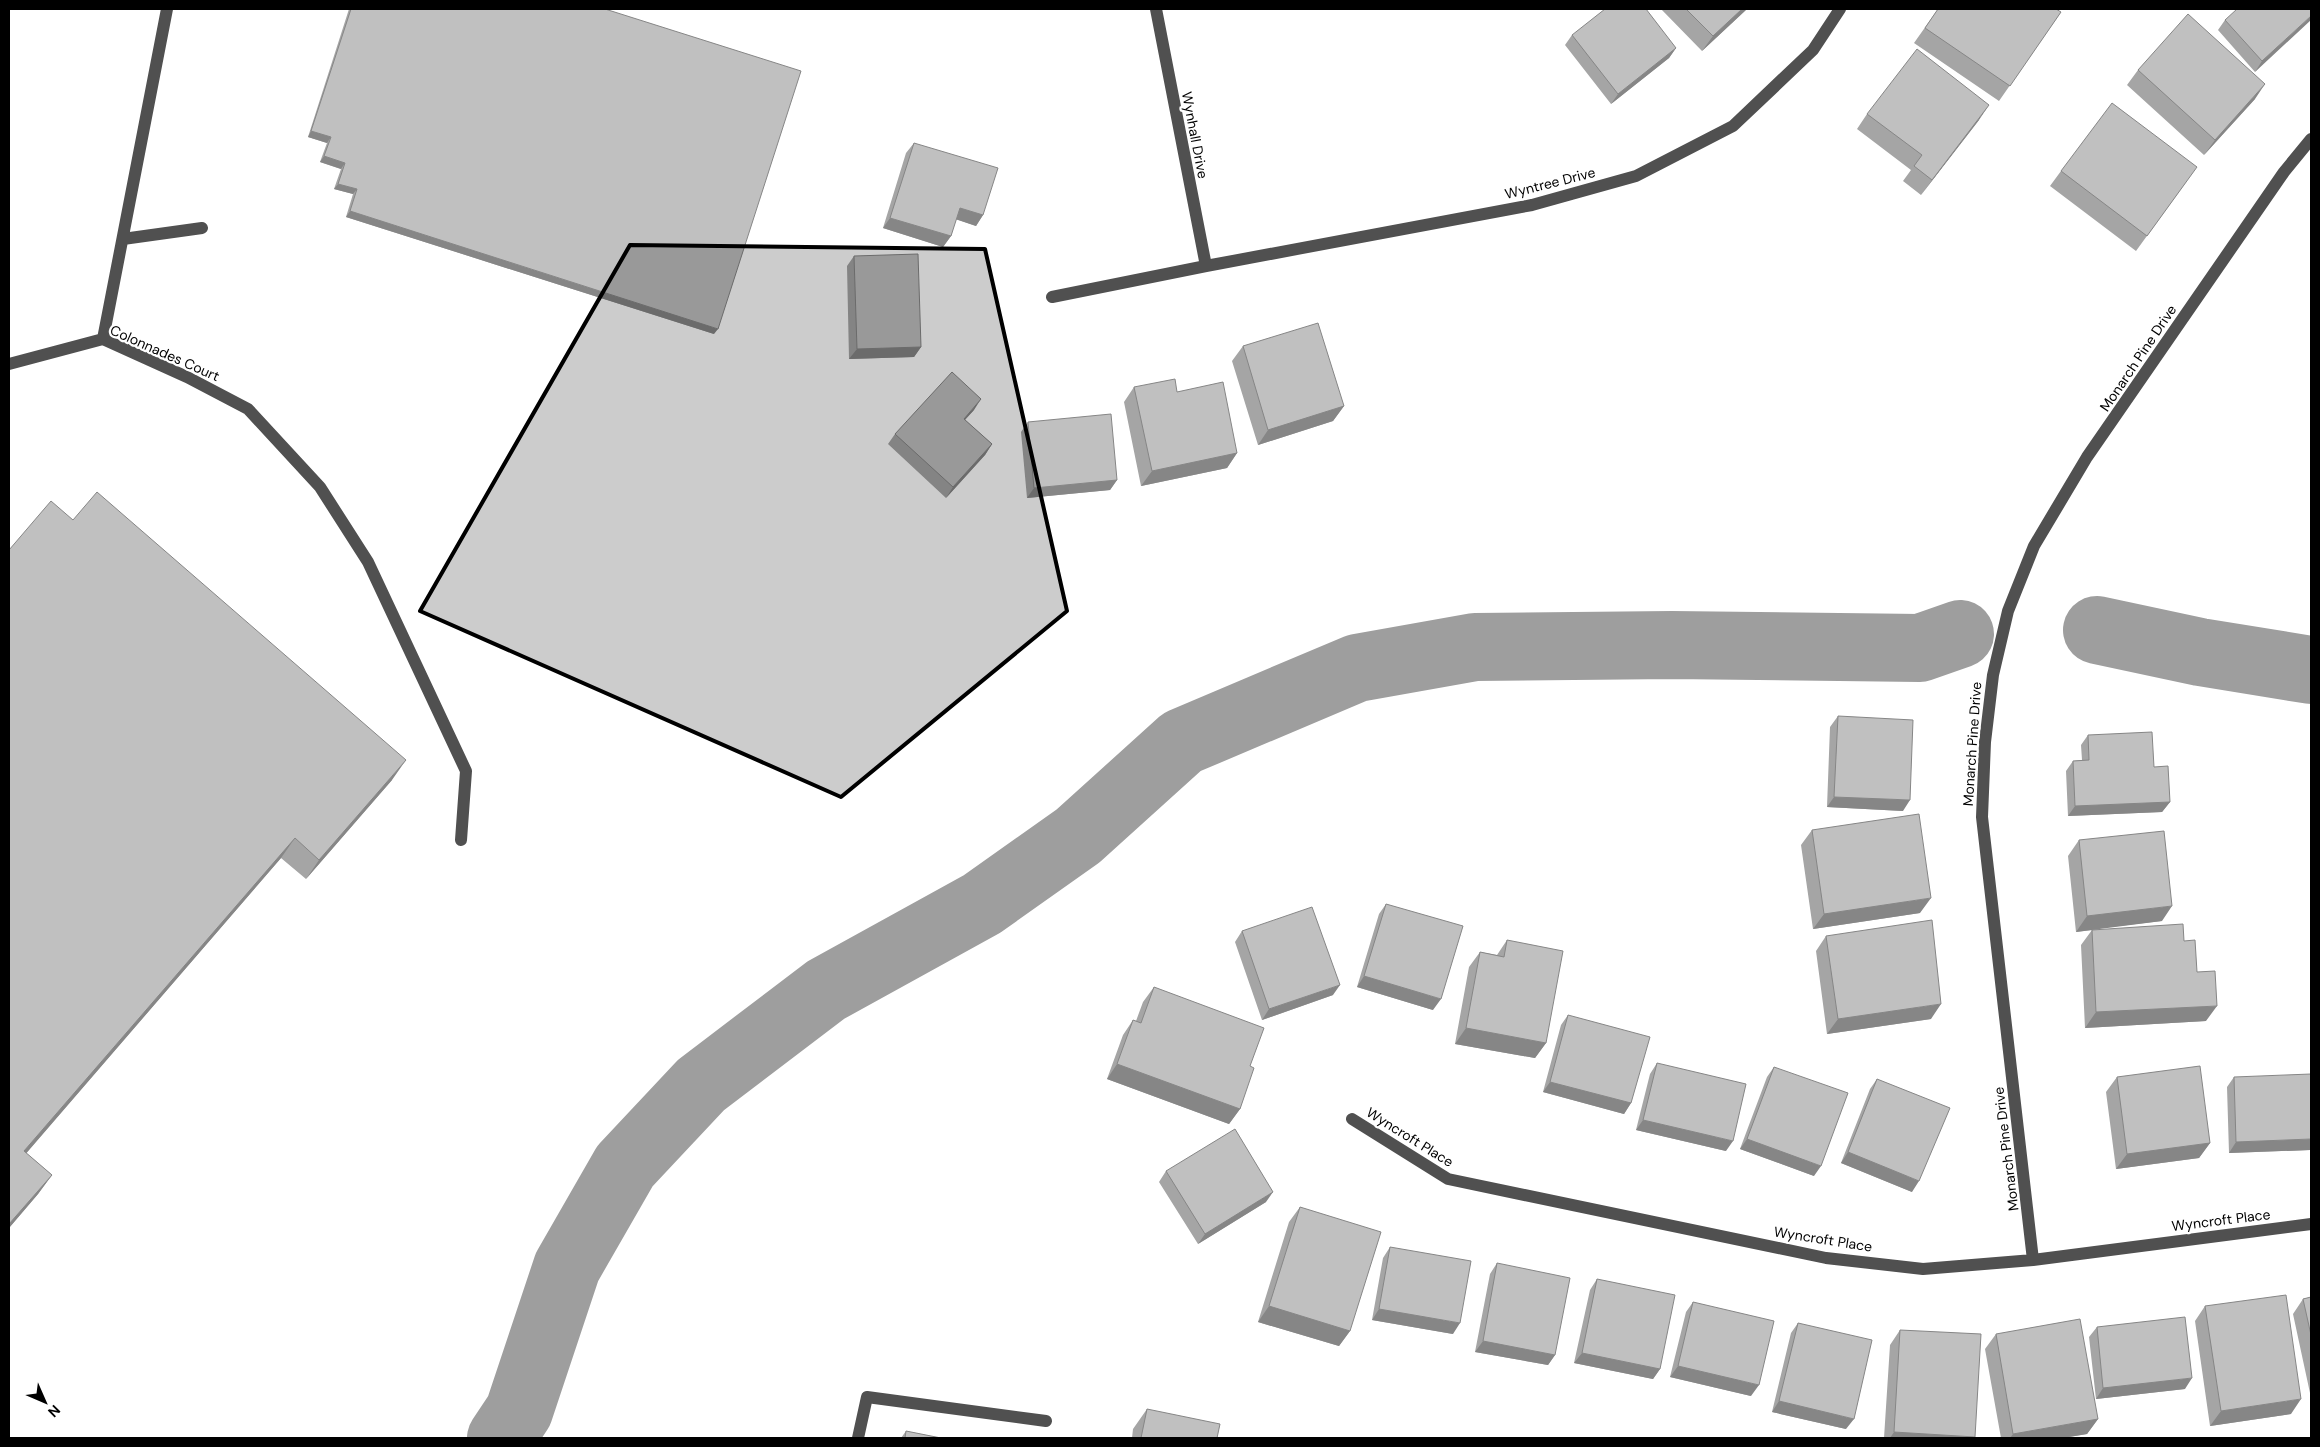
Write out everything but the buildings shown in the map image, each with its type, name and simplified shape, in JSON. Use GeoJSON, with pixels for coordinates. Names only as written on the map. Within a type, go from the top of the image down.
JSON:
{"type":"FeatureCollection","features":[{"type":"Feature","properties":{"kind":"street"},"geometry":{"type":"LineString","coordinates":[[103,339],[124,239],[167,9]]}},
{"type":"Feature","properties":{"kind":"street","name":"Wynhall Drive"},"geometry":{"type":"LineString","coordinates":[[1156,9],[1206,266]]}},
{"type":"Feature","properties":{"kind":"street","name":"Wyntree Drive"},"geometry":{"type":"LineString","coordinates":[[1052,298],[1206,266],[1532,204],[1636,176],[1733,126],[1813,50],[1840,9]]}},
{"type":"Feature","properties":{"kind":"street","name":"Monarch Pine Drive"},"geometry":{"type":"LineString","coordinates":[[2033,1260],[1982,817],[1985,742],[1993,675],[2008,612],[2034,546],[2088,457],[2284,172],[2311,139]]}},
{"type":"Feature","properties":{"kind":"street"},"geometry":{"type":"LineString","coordinates":[[124,239],[202,228]]}},
{"type":"Feature","properties":{"kind":"street","name":"Colonnades Court"},"geometry":{"type":"LineString","coordinates":[[9,364],[103,339],[187,377],[248,409],[320,487],[368,562],[466,771],[461,840]]}},
{"type":"Feature","properties":{"kind":"street","name":"Wyncroft Place"},"geometry":{"type":"LineString","coordinates":[[1352,1119],[1448,1179],[1826,1258],[1923,1268],[2033,1260],[2311,1224]]}},
{"type":"Feature","properties":{"kind":"street"},"geometry":{"type":"LineString","coordinates":[[858,1438],[867,1397],[1046,1421]]}},
{"type":"Feature","properties":{"kind":"highlighted area"},"geometry":{"type":"Polygon","coordinates":[[[630,245],[985,249],[1067,611],[841,797],[420,611],[630,245]]]}},
{"type":"Feature","properties":{"kind":"waterway"},"geometry":{"type":"LineString","coordinates":[[2097,630],[2200,652],[2311,670]]}},
{"type":"Feature","properties":{"kind":"waterway"},"geometry":{"type":"LineString","coordinates":[[501,1438],[519,1411],[567,1267],[625,1166],[701,1085],[826,990],[982,904],[1078,836],[1182,742],[1357,668],[1475,647],[1672,645],[1920,648],[1960,634]]}}]}
